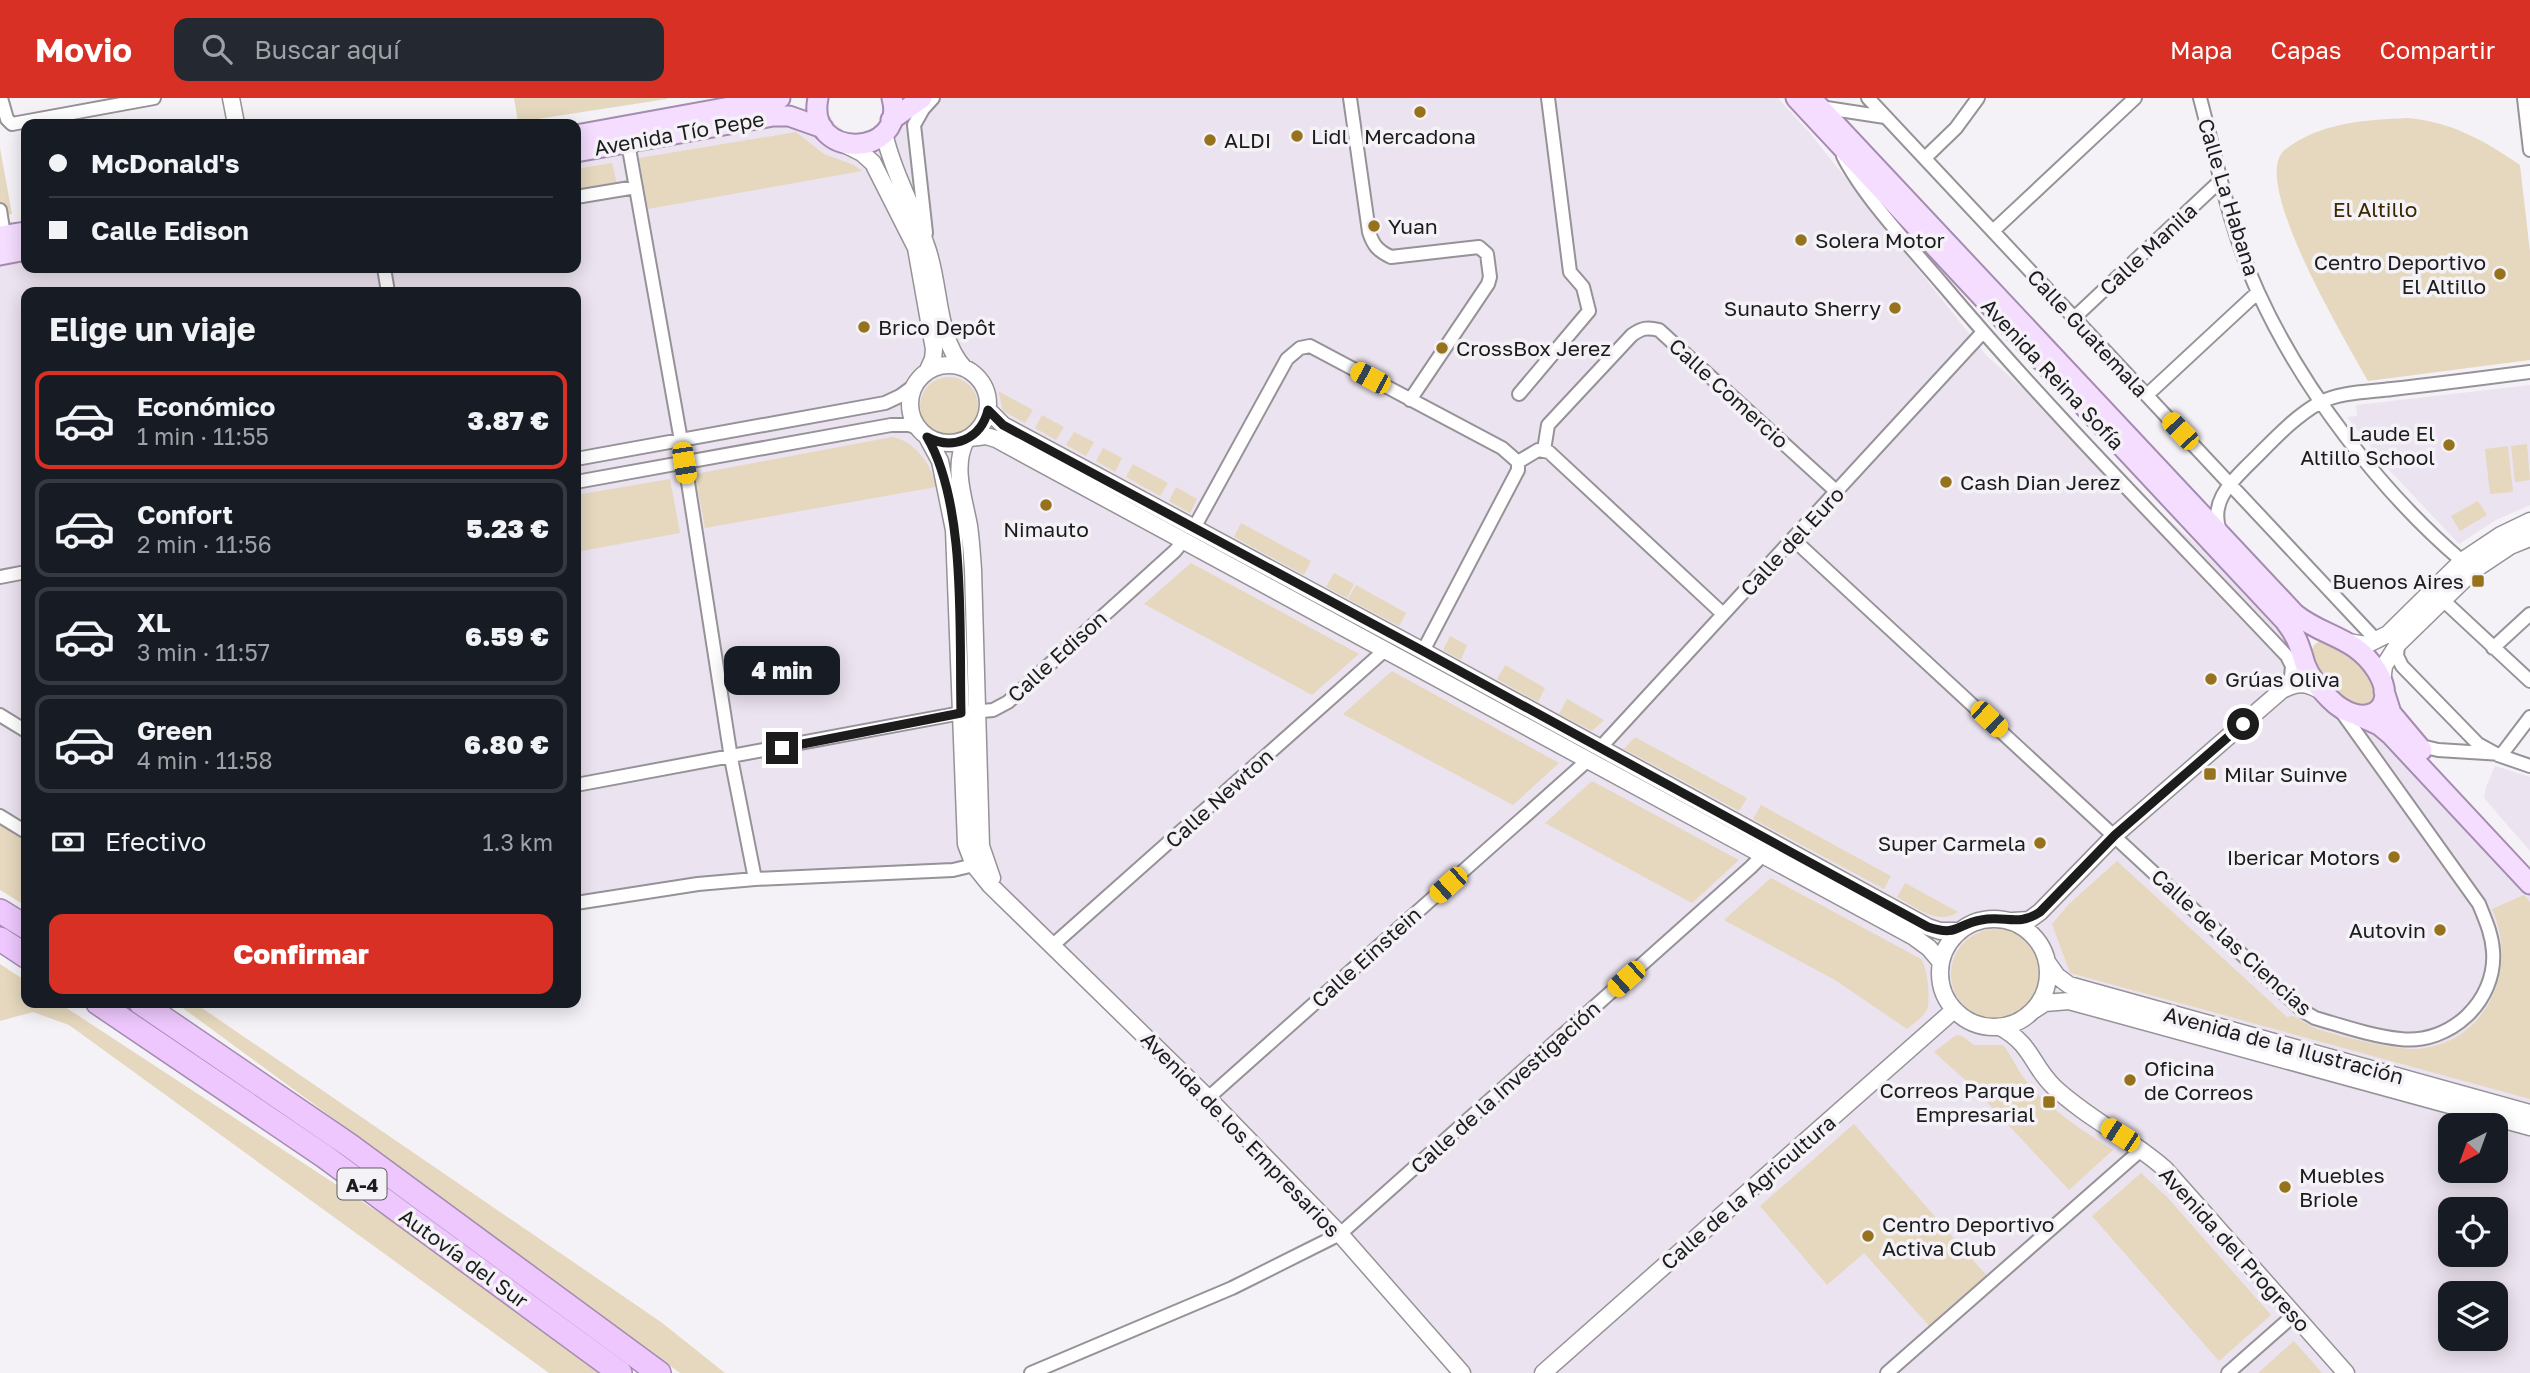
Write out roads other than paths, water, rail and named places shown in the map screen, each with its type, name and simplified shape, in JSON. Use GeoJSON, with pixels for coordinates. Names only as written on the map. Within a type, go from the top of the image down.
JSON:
{"type":"FeatureCollection","features":[{"type":"Feature","properties":{"kind":"highway"},"geometry":{"type":"LineString","coordinates":[[0,911],[21,924]]}},
{"type":"Feature","properties":{"kind":"highway"},"geometry":{"type":"LineString","coordinates":[[0,939],[21,953]]}},
{"type":"Feature","properties":{"kind":"highway","name":"Autovía del Sur"},"geometry":{"type":"LineString","coordinates":[[105,1008],[324,1156],[620,1373]]}},
{"type":"Feature","properties":{"kind":"highway","name":"Autovía del Sur"},"geometry":{"type":"LineString","coordinates":[[148,1008],[349,1145],[659,1373]]}},
{"type":"Feature","properties":{"kind":"main road","name":"Avenida Tío Pepe"},"geometry":{"type":"LineString","coordinates":[[581,134],[777,98]]}},
{"type":"Feature","properties":{"kind":"main road"},"geometry":{"type":"LineString","coordinates":[[818,98],[818,116],[823,128],[838,142],[847,145],[867,144],[922,98]]}},
{"type":"Feature","properties":{"kind":"main road"},"geometry":{"type":"LineString","coordinates":[[888,127],[894,105],[892,98]]}},
{"type":"Feature","properties":{"kind":"main road","name":"Avenida Reina Sofía"},"geometry":{"type":"LineString","coordinates":[[1796,98],[2277,613],[2297,636],[2308,671],[2323,692],[2339,707],[2359,716]]}},
{"type":"Feature","properties":{"kind":"main road","name":"Avenida Reina Sofía"},"geometry":{"type":"LineString","coordinates":[[1815,103],[2295,614],[2308,625],[2348,642]]}},
{"type":"Feature","properties":{"kind":"main road","name":"Avenida Tío Pepe"},"geometry":{"type":"LineString","coordinates":[[581,151],[773,116],[789,116],[823,128]]}},
{"type":"Feature","properties":{"kind":"main road"},"geometry":{"type":"LineString","coordinates":[[1,242],[21,234]]}},
{"type":"Feature","properties":{"kind":"main road"},"geometry":{"type":"LineString","coordinates":[[1,242],[21,248]]}},
{"type":"Feature","properties":{"kind":"main road"},"geometry":{"type":"LineString","coordinates":[[2303,654],[2309,638],[2326,632]]}},
{"type":"Feature","properties":{"kind":"main road"},"geometry":{"type":"LineString","coordinates":[[2348,642],[2368,660],[2383,686],[2391,713],[2417,746],[2530,866]]}},
{"type":"Feature","properties":{"kind":"main road"},"geometry":{"type":"LineString","coordinates":[[2359,716],[2377,712],[2382,704],[2383,686]]}},
{"type":"Feature","properties":{"kind":"main road"},"geometry":{"type":"LineString","coordinates":[[2359,716],[2379,725],[2391,735],[2530,884]]}},
{"type":"Feature","properties":{"kind":"street"},"geometry":{"type":"LineString","coordinates":[[1,98],[6,123]]}},
{"type":"Feature","properties":{"kind":"street"},"geometry":{"type":"LineString","coordinates":[[30,119],[154,98]]}},
{"type":"Feature","properties":{"kind":"street"},"geometry":{"type":"LineString","coordinates":[[231,98],[235,119]]}},
{"type":"Feature","properties":{"kind":"street"},"geometry":{"type":"LineString","coordinates":[[933,98],[914,125],[927,247],[950,349],[964,368],[982,382],[987,393],[988,410],[981,428],[968,439]]}},
{"type":"Feature","properties":{"kind":"street"},"geometry":{"type":"LineString","coordinates":[[1350,98],[1369,233],[1373,244],[1381,253],[1391,257],[1479,247],[1487,254],[1490,277],[1488,284],[1410,400]]}},
{"type":"Feature","properties":{"kind":"street"},"geometry":{"type":"LineString","coordinates":[[1519,394],[1589,311],[1583,287],[1570,272],[1548,98]]}},
{"type":"Feature","properties":{"kind":"street","name":"Calle Guatemala"},"geometry":{"type":"LineString","coordinates":[[1868,98],[2377,641]]}},
{"type":"Feature","properties":{"kind":"street"},"geometry":{"type":"LineString","coordinates":[[1924,158],[1956,128],[1978,98]]}},
{"type":"Feature","properties":{"kind":"street"},"geometry":{"type":"LineString","coordinates":[[1993,231],[2135,98]]}},
{"type":"Feature","properties":{"kind":"street","name":"Calle La Habana"},"geometry":{"type":"LineString","coordinates":[[2200,98],[2221,180],[2258,292],[2321,401],[2393,495],[2438,541],[2462,561]]}},
{"type":"Feature","properties":{"kind":"street"},"geometry":{"type":"LineString","coordinates":[[2524,98],[2530,150]]}},
{"type":"Feature","properties":{"kind":"street"},"geometry":{"type":"LineString","coordinates":[[1815,103],[1885,117]]}},
{"type":"Feature","properties":{"kind":"street"},"geometry":{"type":"LineString","coordinates":[[888,127],[890,160],[927,247]]}},
{"type":"Feature","properties":{"kind":"street"},"geometry":{"type":"LineString","coordinates":[[581,458],[885,403],[915,385],[927,372],[934,349],[916,248],[873,163],[862,153],[838,142]]}},
{"type":"Feature","properties":{"kind":"street"},"geometry":{"type":"LineString","coordinates":[[628,143],[755,879]]}},
{"type":"Feature","properties":{"kind":"street"},"geometry":{"type":"LineString","coordinates":[[1837,143],[1851,172],[1983,332],[2287,656],[2292,666],[2287,684]]}},
{"type":"Feature","properties":{"kind":"street","name":"Calle Manila"},"geometry":{"type":"LineString","coordinates":[[2074,318],[2221,180]]}},
{"type":"Feature","properties":{"kind":"street"},"geometry":{"type":"LineString","coordinates":[[581,196],[636,187]]}},
{"type":"Feature","properties":{"kind":"street"},"geometry":{"type":"LineString","coordinates":[[0,209],[1,242]]}},
{"type":"Feature","properties":{"kind":"street"},"geometry":{"type":"LineString","coordinates":[[2147,395],[2258,292]]}},
{"type":"Feature","properties":{"kind":"street","name":"Calle Comercio"},"geometry":{"type":"LineString","coordinates":[[1544,450],[1548,425],[1632,335],[1648,327],[1659,330],[1837,492]]}},
{"type":"Feature","properties":{"kind":"street","name":"Calle del Euro"},"geometry":{"type":"LineString","coordinates":[[1594,754],[1983,332]]}},
{"type":"Feature","properties":{"kind":"street","name":"Calle Edison"},"geometry":{"type":"LineString","coordinates":[[581,784],[993,710],[1008,702],[1189,534],[1287,359],[1300,348],[1310,346],[1502,448],[1518,462]]}},
{"type":"Feature","properties":{"kind":"street"},"geometry":{"type":"LineString","coordinates":[[927,372],[939,366],[964,368]]}},
{"type":"Feature","properties":{"kind":"street"},"geometry":{"type":"LineString","coordinates":[[2223,538],[2217,523],[2217,511],[2220,498],[2229,484],[2298,417],[2321,401],[2530,372]]}},
{"type":"Feature","properties":{"kind":"street"},"geometry":{"type":"LineString","coordinates":[[915,385],[910,402],[911,414],[923,432]]}},
{"type":"Feature","properties":{"kind":"street"},"geometry":{"type":"LineString","coordinates":[[988,410],[1003,425],[1385,650],[1594,754],[1928,927],[1940,931],[1958,931]]}},
{"type":"Feature","properties":{"kind":"street"},"geometry":{"type":"LineString","coordinates":[[581,481],[891,425],[909,425],[943,443],[986,436],[996,439],[1423,651],[1763,855],[1914,937],[1940,961]]}},
{"type":"Feature","properties":{"kind":"street","name":"Avenida de los Empresarios"},"geometry":{"type":"LineString","coordinates":[[923,432],[940,461],[954,530],[981,846],[989,871],[1010,903]]}},
{"type":"Feature","properties":{"kind":"street","name":"Avenida de los Empresarios"},"geometry":{"type":"LineString","coordinates":[[968,439],[962,449],[959,469],[970,530],[973,570],[966,844],[974,865],[990,885],[1208,1098],[1340,1234],[1462,1373]]}},
{"type":"Feature","properties":{"kind":"street"},"geometry":{"type":"LineString","coordinates":[[1423,651],[1518,470],[1518,462],[1529,454],[1544,450],[1723,614]]}},
{"type":"Feature","properties":{"kind":"street"},"geometry":{"type":"LineString","coordinates":[[2348,642],[2366,645],[2388,634],[2462,561],[2501,535],[2530,521]]}},
{"type":"Feature","properties":{"kind":"street"},"geometry":{"type":"LineString","coordinates":[[2383,686],[2384,666],[2398,644],[2474,570],[2510,547],[2530,538]]}},
{"type":"Feature","properties":{"kind":"street","name":"Calle de las Ciencias"},"geometry":{"type":"LineString","coordinates":[[1793,539],[2303,1011],[2315,1018],[2392,1038],[2423,1039],[2440,1035],[2458,1024],[2483,996],[2490,983],[2494,949],[2489,928],[2479,904],[2339,707]]}},
{"type":"Feature","properties":{"kind":"street"},"geometry":{"type":"LineString","coordinates":[[0,577],[21,573]]}},
{"type":"Feature","properties":{"kind":"street"},"geometry":{"type":"LineString","coordinates":[[2444,601],[2530,681]]}},
{"type":"Feature","properties":{"kind":"street"},"geometry":{"type":"LineString","coordinates":[[2240,606],[2277,613]]}},
{"type":"Feature","properties":{"kind":"street"},"geometry":{"type":"LineString","coordinates":[[2493,648],[2530,614]]}},
{"type":"Feature","properties":{"kind":"street"},"geometry":{"type":"LineString","coordinates":[[2398,644],[2397,656],[2402,666],[2478,744],[2498,755],[2530,766]]}},
{"type":"Feature","properties":{"kind":"street","name":"Calle Newton"},"geometry":{"type":"LineString","coordinates":[[1053,945],[1385,650]]}},
{"type":"Feature","properties":{"kind":"street"},"geometry":{"type":"LineString","coordinates":[[2032,1012],[2015,1023],[2000,1027],[1983,1027],[1966,1020],[1954,1010],[1942,990],[1940,961],[1946,944],[1958,931],[1977,920],[2029,920],[2040,912],[2115,835],[2287,684],[2303,654]]}},
{"type":"Feature","properties":{"kind":"street"},"geometry":{"type":"LineString","coordinates":[[2287,684],[2304,683],[2323,692]]}},
{"type":"Feature","properties":{"kind":"street"},"geometry":{"type":"LineString","coordinates":[[0,715],[21,728]]}},
{"type":"Feature","properties":{"kind":"street"},"geometry":{"type":"LineString","coordinates":[[2417,746],[2498,755],[2508,750],[2530,717]]}},
{"type":"Feature","properties":{"kind":"street","name":"Calle Einstein"},"geometry":{"type":"LineString","coordinates":[[1208,1098],[1594,754]]}},
{"type":"Feature","properties":{"kind":"street"},"geometry":{"type":"LineString","coordinates":[[0,816],[21,829]]}},
{"type":"Feature","properties":{"kind":"street","name":"Calle de la Investigación"},"geometry":{"type":"LineString","coordinates":[[1031,1373],[1221,1293],[1340,1234],[1763,855]]}},
{"type":"Feature","properties":{"kind":"street"},"geometry":{"type":"LineString","coordinates":[[581,902],[698,884],[953,870],[974,865]]}},
{"type":"Feature","properties":{"kind":"street"},"geometry":{"type":"LineString","coordinates":[[2027,1047],[2025,1030],[2047,985],[2047,962],[2038,941],[2036,926],[2040,912]]}},
{"type":"Feature","properties":{"kind":"street"},"geometry":{"type":"LineString","coordinates":[[2012,921],[2026,929],[2038,941]]}},
{"type":"Feature","properties":{"kind":"street","name":"Avenida de la Ilustración"},"geometry":{"type":"LineString","coordinates":[[2047,962],[2057,976],[2069,985],[2530,1113]]}},
{"type":"Feature","properties":{"kind":"street","name":"Avenida de la Ilustración"},"geometry":{"type":"LineString","coordinates":[[2032,1012],[2045,1003],[2069,1001],[2530,1127]]}},
{"type":"Feature","properties":{"kind":"street","name":"Calle de la Agricultura"},"geometry":{"type":"LineString","coordinates":[[1543,1373],[1954,1010]]}},
{"type":"Feature","properties":{"kind":"street","name":"Avenida del Progreso"},"geometry":{"type":"LineString","coordinates":[[2000,1027],[2015,1035],[2027,1047],[2052,1085],[2077,1107],[2142,1149],[2165,1169],[2346,1373]]}},
{"type":"Feature","properties":{"kind":"street"},"geometry":{"type":"LineString","coordinates":[[1887,1373],[2142,1149]]}},
{"type":"Feature","properties":{"kind":"street"},"geometry":{"type":"LineString","coordinates":[[2228,1373],[2294,1315]]}},
{"type":"Feature","properties":{"kind":"place","name":"Mercadona"},"geometry":{"type":"Point","coordinates":[1420,112]}},
{"type":"Feature","properties":{"kind":"place","name":"Lidl"},"geometry":{"type":"Point","coordinates":[1297,136]}},
{"type":"Feature","properties":{"kind":"place","name":"ALDI"},"geometry":{"type":"Point","coordinates":[1210,140]}},
{"type":"Feature","properties":{"kind":"place","name":"Yuan"},"geometry":{"type":"Point","coordinates":[1374,226]}},
{"type":"Feature","properties":{"kind":"place","name":"Solera Motor"},"geometry":{"type":"Point","coordinates":[1801,240]}},
{"type":"Feature","properties":{"kind":"place","name":"Centro Deportivo El Altillo"},"geometry":{"type":"Point","coordinates":[2500,274]}},
{"type":"Feature","properties":{"kind":"place","name":"Sunauto Sherry"},"geometry":{"type":"Point","coordinates":[1895,308]}},
{"type":"Feature","properties":{"kind":"place","name":"Brico Depôt"},"geometry":{"type":"Point","coordinates":[864,327]}},
{"type":"Feature","properties":{"kind":"place","name":"CrossBox Jerez"},"geometry":{"type":"Point","coordinates":[1442,348]}},
{"type":"Feature","properties":{"kind":"place","name":"Laude El Altillo School"},"geometry":{"type":"Point","coordinates":[2449,445]}},
{"type":"Feature","properties":{"kind":"place","name":"Cash Dian Jerez"},"geometry":{"type":"Point","coordinates":[1946,482]}},
{"type":"Feature","properties":{"kind":"place","name":"Nimauto"},"geometry":{"type":"Point","coordinates":[1046,505]}},
{"type":"Feature","properties":{"kind":"place","name":"Buenos Aires"},"geometry":{"type":"Point","coordinates":[2478,581]}},
{"type":"Feature","properties":{"kind":"place","name":"Grúas Oliva"},"geometry":{"type":"Point","coordinates":[2211,679]}},
{"type":"Feature","properties":{"kind":"place","name":"Milar Suinve"},"geometry":{"type":"Point","coordinates":[2210,774]}},
{"type":"Feature","properties":{"kind":"place","name":"Super Carmela"},"geometry":{"type":"Point","coordinates":[2040,843]}},
{"type":"Feature","properties":{"kind":"place","name":"Ibericar Motors"},"geometry":{"type":"Point","coordinates":[2394,857]}},
{"type":"Feature","properties":{"kind":"place","name":"Autovin"},"geometry":{"type":"Point","coordinates":[2440,930]}},
{"type":"Feature","properties":{"kind":"place","name":"Oficina de Correos"},"geometry":{"type":"Point","coordinates":[2130,1080]}},
{"type":"Feature","properties":{"kind":"place","name":"Correos Parque Empresarial"},"geometry":{"type":"Point","coordinates":[2049,1102]}},
{"type":"Feature","properties":{"kind":"place","name":"Muebles Briole"},"geometry":{"type":"Point","coordinates":[2285,1187]}},
{"type":"Feature","properties":{"kind":"place","name":"Centro Deportivo Activa Club"},"geometry":{"type":"Point","coordinates":[1868,1236]}},
{"type":"Feature","properties":{"kind":"park label","name":"El Altillo"},"geometry":{"type":"Point","coordinates":[2375,209]}}]}
